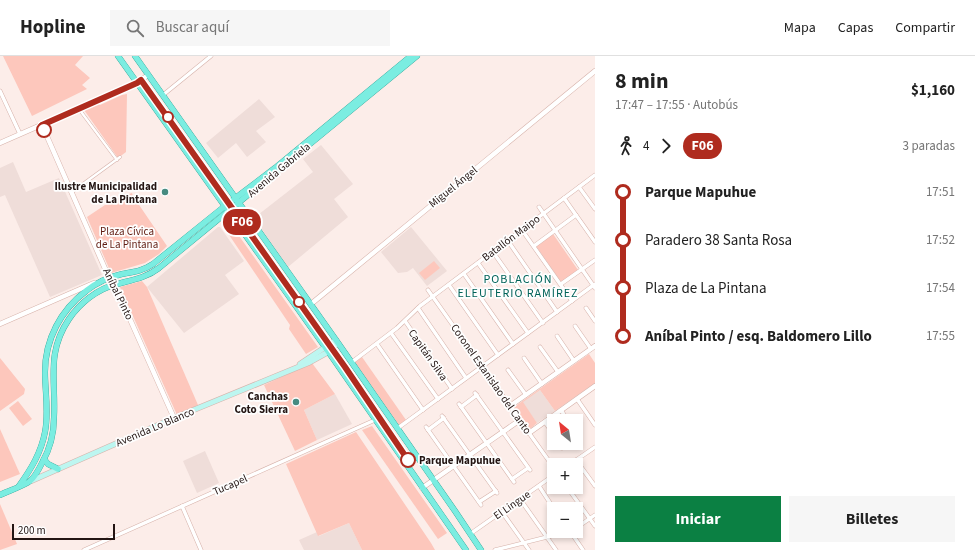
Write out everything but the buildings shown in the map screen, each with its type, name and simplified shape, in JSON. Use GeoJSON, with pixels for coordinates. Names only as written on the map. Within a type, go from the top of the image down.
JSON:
{"type":"FeatureCollection","features":[{"type":"Feature","properties":{"kind":"main road"},"geometry":{"type":"LineString","coordinates":[[118,56],[327,349],[466,550]]}},
{"type":"Feature","properties":{"kind":"main road"},"geometry":{"type":"LineString","coordinates":[[135,56],[352,362],[398,428],[432,481],[481,550]]}},
{"type":"Feature","properties":{"kind":"main road","name":"Avenida Gabriela"},"geometry":{"type":"LineString","coordinates":[[30,481],[44,459],[50,443],[54,422],[53,364],[56,346],[65,325],[80,306],[97,292],[114,285],[151,274],[229,212],[238,200],[275,168],[411,56]]}},
{"type":"Feature","properties":{"kind":"main road","name":"Avenida Gabriela"},"geometry":{"type":"LineString","coordinates":[[19,486],[31,468],[39,451],[45,432],[47,414],[46,364],[49,345],[57,325],[73,302],[99,282],[151,266],[225,206],[238,200],[417,56]]}},
{"type":"Feature","properties":{"kind":"main road"},"geometry":{"type":"LineString","coordinates":[[73,302],[80,306]]}},
{"type":"Feature","properties":{"kind":"main road","name":"Avenida Lo Blanco"},"geometry":{"type":"LineString","coordinates":[[0,495],[174,418],[293,369],[327,349],[337,341]]}},
{"type":"Feature","properties":{"kind":"main road"},"geometry":{"type":"LineString","coordinates":[[46,392],[54,391]]}},
{"type":"Feature","properties":{"kind":"main road"},"geometry":{"type":"LineString","coordinates":[[44,459],[48,464],[58,469]]}},
{"type":"Feature","properties":{"kind":"street"},"geometry":{"type":"LineString","coordinates":[[163,95],[211,56]]}},
{"type":"Feature","properties":{"kind":"street","name":"Miguel Ángel"},"geometry":{"type":"LineString","coordinates":[[311,304],[595,71]]}},
{"type":"Feature","properties":{"kind":"street"},"geometry":{"type":"LineString","coordinates":[[0,142],[137,83],[148,75]]}},
{"type":"Feature","properties":{"kind":"street"},"geometry":{"type":"LineString","coordinates":[[0,91],[20,134]]}},
{"type":"Feature","properties":{"kind":"street"},"geometry":{"type":"LineString","coordinates":[[79,108],[117,160]]}},
{"type":"Feature","properties":{"kind":"street","name":"Aníbal Pinto"},"geometry":{"type":"LineString","coordinates":[[42,125],[109,278],[118,290],[174,418]]}},
{"type":"Feature","properties":{"kind":"street"},"geometry":{"type":"LineString","coordinates":[[71,192],[120,157]]}},
{"type":"Feature","properties":{"kind":"street","name":"Batallón Maipo"},"geometry":{"type":"LineString","coordinates":[[352,362],[391,333],[418,308],[595,176]]}},
{"type":"Feature","properties":{"kind":"street"},"geometry":{"type":"LineString","coordinates":[[579,187],[595,209]]}},
{"type":"Feature","properties":{"kind":"street"},"geometry":{"type":"LineString","coordinates":[[564,198],[595,242]]}},
{"type":"Feature","properties":{"kind":"street"},"geometry":{"type":"LineString","coordinates":[[398,428],[594,286],[538,207]]}},
{"type":"Feature","properties":{"kind":"street"},"geometry":{"type":"LineString","coordinates":[[534,246],[576,215]]}},
{"type":"Feature","properties":{"kind":"street"},"geometry":{"type":"LineString","coordinates":[[522,230],[572,301]]}},
{"type":"Feature","properties":{"kind":"street"},"geometry":{"type":"LineString","coordinates":[[508,241],[557,312]]}},
{"type":"Feature","properties":{"kind":"street"},"geometry":{"type":"LineString","coordinates":[[493,252],[542,323]]}},
{"type":"Feature","properties":{"kind":"street"},"geometry":{"type":"LineString","coordinates":[[561,284],[595,260]]}},
{"type":"Feature","properties":{"kind":"street"},"geometry":{"type":"LineString","coordinates":[[478,263],[528,333]]}},
{"type":"Feature","properties":{"kind":"street"},"geometry":{"type":"LineString","coordinates":[[464,274],[513,344]]}},
{"type":"Feature","properties":{"kind":"street"},"geometry":{"type":"LineString","coordinates":[[0,324],[99,282]]}},
{"type":"Feature","properties":{"kind":"street"},"geometry":{"type":"LineString","coordinates":[[449,285],[498,355]]}},
{"type":"Feature","properties":{"kind":"street","name":"Coronel Estanislao del Canto"},"geometry":{"type":"LineString","coordinates":[[428,290],[547,458]]}},
{"type":"Feature","properties":{"kind":"street"},"geometry":{"type":"LineString","coordinates":[[61,298],[68,298],[73,302]]}},
{"type":"Feature","properties":{"kind":"street"},"geometry":{"type":"LineString","coordinates":[[418,308],[466,378]]}},
{"type":"Feature","properties":{"kind":"street"},"geometry":{"type":"LineString","coordinates":[[586,308],[595,321]]}},
{"type":"Feature","properties":{"kind":"street","name":"Capitán Silva"},"geometry":{"type":"LineString","coordinates":[[405,321],[452,389]]}},
{"type":"Feature","properties":{"kind":"street"},"geometry":{"type":"LineString","coordinates":[[510,406],[593,348],[575,326]]}},
{"type":"Feature","properties":{"kind":"street"},"geometry":{"type":"LineString","coordinates":[[391,333],[438,399]]}},
{"type":"Feature","properties":{"kind":"street"},"geometry":{"type":"LineString","coordinates":[[557,336],[574,361]]}},
{"type":"Feature","properties":{"kind":"street"},"geometry":{"type":"LineString","coordinates":[[376,344],[423,410]]}},
{"type":"Feature","properties":{"kind":"street"},"geometry":{"type":"LineString","coordinates":[[540,347],[558,372]]}},
{"type":"Feature","properties":{"kind":"street"},"geometry":{"type":"LineString","coordinates":[[524,358],[542,384]]}},
{"type":"Feature","properties":{"kind":"street"},"geometry":{"type":"LineString","coordinates":[[508,370],[526,395]]}},
{"type":"Feature","properties":{"kind":"street"},"geometry":{"type":"LineString","coordinates":[[529,433],[594,388]]}},
{"type":"Feature","properties":{"kind":"street"},"geometry":{"type":"LineString","coordinates":[[476,394],[503,432],[529,469],[513,480],[460,405],[476,394]]}},
{"type":"Feature","properties":{"kind":"street"},"geometry":{"type":"LineString","coordinates":[[577,399],[595,425]]}},
{"type":"Feature","properties":{"kind":"street"},"geometry":{"type":"LineString","coordinates":[[561,410],[564,414]]}},
{"type":"Feature","properties":{"kind":"street"},"geometry":{"type":"LineString","coordinates":[[443,417],[470,455],[496,492],[480,504],[427,429],[443,417]]}},
{"type":"Feature","properties":{"kind":"street","name":"Tucapel"},"geometry":{"type":"LineString","coordinates":[[84,550],[375,420]]}},
{"type":"Feature","properties":{"kind":"street"},"geometry":{"type":"LineString","coordinates":[[422,488],[520,420]]}},
{"type":"Feature","properties":{"kind":"street"},"geometry":{"type":"LineString","coordinates":[[544,422],[547,426]]}},
{"type":"Feature","properties":{"kind":"street"},"geometry":{"type":"LineString","coordinates":[[579,458],[595,447]]}},
{"type":"Feature","properties":{"kind":"street"},"geometry":{"type":"LineString","coordinates":[[583,470],[595,486]]}},
{"type":"Feature","properties":{"kind":"street","name":"El Lingue"},"geometry":{"type":"LineString","coordinates":[[470,534],[547,480]]}},
{"type":"Feature","properties":{"kind":"street"},"geometry":{"type":"LineString","coordinates":[[539,486],[549,502]]}},
{"type":"Feature","properties":{"kind":"street"},"geometry":{"type":"LineString","coordinates":[[573,494],[595,526]]}},
{"type":"Feature","properties":{"kind":"street"},"geometry":{"type":"LineString","coordinates":[[495,550],[547,537],[520,499]]}},
{"type":"Feature","properties":{"kind":"street"},"geometry":{"type":"LineString","coordinates":[[182,506],[201,550]]}},
{"type":"Feature","properties":{"kind":"street"},"geometry":{"type":"LineString","coordinates":[[502,512],[529,550]]}},
{"type":"Feature","properties":{"kind":"street"},"geometry":{"type":"LineString","coordinates":[[583,523],[595,515]]}},
{"type":"Feature","properties":{"kind":"street"},"geometry":{"type":"LineString","coordinates":[[548,538],[556,550]]}},
{"type":"Feature","properties":{"kind":"street"},"geometry":{"type":"LineString","coordinates":[[575,538],[583,550]]}},
{"type":"Feature","properties":{"kind":"shaded area"},"geometry":{"type":"Polygon","coordinates":[[[259,99],[275,117],[256,131],[266,142],[247,157],[236,143],[218,158],[206,143],[259,99]]]}},
{"type":"Feature","properties":{"kind":"shaded area"},"geometry":{"type":"Polygon","coordinates":[[[321,145],[353,184],[334,199],[348,217],[288,267],[254,218],[313,172],[303,159],[321,145]]]}},
{"type":"Feature","properties":{"kind":"shaded area"},"geometry":{"type":"Polygon","coordinates":[[[13,162],[26,192],[59,178],[102,275],[50,297],[5,195],[0,197],[0,168],[13,162]]]}},
{"type":"Feature","properties":{"kind":"shaded area"},"geometry":{"type":"Polygon","coordinates":[[[218,227],[220,227],[244,261],[225,275],[239,294],[184,333],[147,287],[218,227]]]}},
{"type":"Feature","properties":{"kind":"shaded area"},"geometry":{"type":"Polygon","coordinates":[[[411,227],[447,271],[427,286],[413,268],[407,272],[398,273],[381,252],[411,227]]]}},
{"type":"Feature","properties":{"kind":"shaded area"},"geometry":{"type":"Polygon","coordinates":[[[540,390],[555,411],[550,414],[547,414],[547,416],[537,423],[522,402],[540,390]]]}},
{"type":"Feature","properties":{"kind":"shaded area"},"geometry":{"type":"Polygon","coordinates":[[[335,394],[352,424],[317,440],[304,410],[335,394]]]}},
{"type":"Feature","properties":{"kind":"shaded area"},"geometry":{"type":"Polygon","coordinates":[[[205,451],[219,483],[197,493],[183,461],[205,451]]]}},
{"type":"Feature","properties":{"kind":"shaded area"},"geometry":{"type":"Polygon","coordinates":[[[349,523],[362,550],[304,550],[299,540],[317,532],[319,536],[349,523]]]}},
{"type":"Feature","properties":{"kind":"green space"},"geometry":{"type":"Polygon","coordinates":[[[3,56],[83,56],[75,65],[90,78],[82,85],[87,89],[32,116],[3,56]]]}},
{"type":"Feature","properties":{"kind":"green space"},"geometry":{"type":"Polygon","coordinates":[[[127,94],[126,152],[118,158],[84,110],[97,102],[100,105],[127,94]]]}},
{"type":"Feature","properties":{"kind":"green space","name":"Plaza Cívica de La Pintana"},"geometry":{"type":"Polygon","coordinates":[[[132,193],[167,246],[159,254],[145,263],[111,273],[87,217],[111,201],[132,193]]]}},
{"type":"Feature","properties":{"kind":"green space"},"geometry":{"type":"Polygon","coordinates":[[[227,219],[318,347],[306,354],[289,329],[290,325],[221,223],[227,219]]]}},
{"type":"Feature","properties":{"kind":"green space"},"geometry":{"type":"Polygon","coordinates":[[[553,234],[578,270],[561,282],[536,246],[553,234]]]}},
{"type":"Feature","properties":{"kind":"green space"},"geometry":{"type":"Polygon","coordinates":[[[434,261],[440,268],[425,280],[419,273],[434,261]]]}},
{"type":"Feature","properties":{"kind":"green space","name":"Plaza Cívica de La Pintana"},"geometry":{"type":"Polygon","coordinates":[[[142,281],[147,287],[198,405],[177,415],[120,287],[142,281]]]}},
{"type":"Feature","properties":{"kind":"green space"},"geometry":{"type":"Polygon","coordinates":[[[589,354],[595,363],[595,383],[555,411],[540,390],[523,402],[537,423],[530,429],[514,407],[589,354]]]}},
{"type":"Feature","properties":{"kind":"green space"},"geometry":{"type":"Polygon","coordinates":[[[362,357],[406,420],[399,425],[355,362],[362,357]]]}},
{"type":"Feature","properties":{"kind":"green space"},"geometry":{"type":"Polygon","coordinates":[[[0,358],[25,389],[24,394],[0,411],[0,358]]]}},
{"type":"Feature","properties":{"kind":"green space","name":"Canchas Coto Sierra"},"geometry":{"type":"Polygon","coordinates":[[[312,363],[335,394],[304,410],[317,440],[295,451],[264,385],[312,363]]]}},
{"type":"Feature","properties":{"kind":"green space"},"geometry":{"type":"Polygon","coordinates":[[[18,401],[32,419],[23,426],[9,408],[18,401]]]}},
{"type":"Feature","properties":{"kind":"green space"},"geometry":{"type":"Polygon","coordinates":[[[372,426],[447,533],[438,539],[362,430],[372,426]]]}},
{"type":"Feature","properties":{"kind":"green space"},"geometry":{"type":"Polygon","coordinates":[[[0,429],[20,474],[0,482],[0,429]]]}},
{"type":"Feature","properties":{"kind":"green space","name":"Parque Mapuhue"},"geometry":{"type":"Polygon","coordinates":[[[356,432],[435,550],[362,550],[349,523],[318,536],[286,464],[356,432]]]}},
{"type":"Feature","properties":{"kind":"green space"},"geometry":{"type":"Polygon","coordinates":[[[0,504],[17,544],[0,550],[0,504]]]}},
{"type":"Feature","properties":{"kind":"bus line","name":"F06"},"geometry":{"type":"LineString","coordinates":[[44,130],[42,125],[141,80],[345,367],[408,460]]}},
{"type":"Feature","properties":{"kind":"place","name":"Ilustre Municipalidad de La Pintana"},"geometry":{"type":"Point","coordinates":[165,192]}},
{"type":"Feature","properties":{"kind":"place","name":"Canchas Coto Sierra"},"geometry":{"type":"Point","coordinates":[296,402]}},
{"type":"Feature","properties":{"kind":"place","name":"Parque Mapuhue"},"geometry":{"type":"Point","coordinates":[408,460]}},
{"type":"Feature","properties":{"kind":"district","name":"POBLACIÓN ELEUTERIO RAMÍREZ"},"geometry":{"type":"Point","coordinates":[518,286]}}]}
